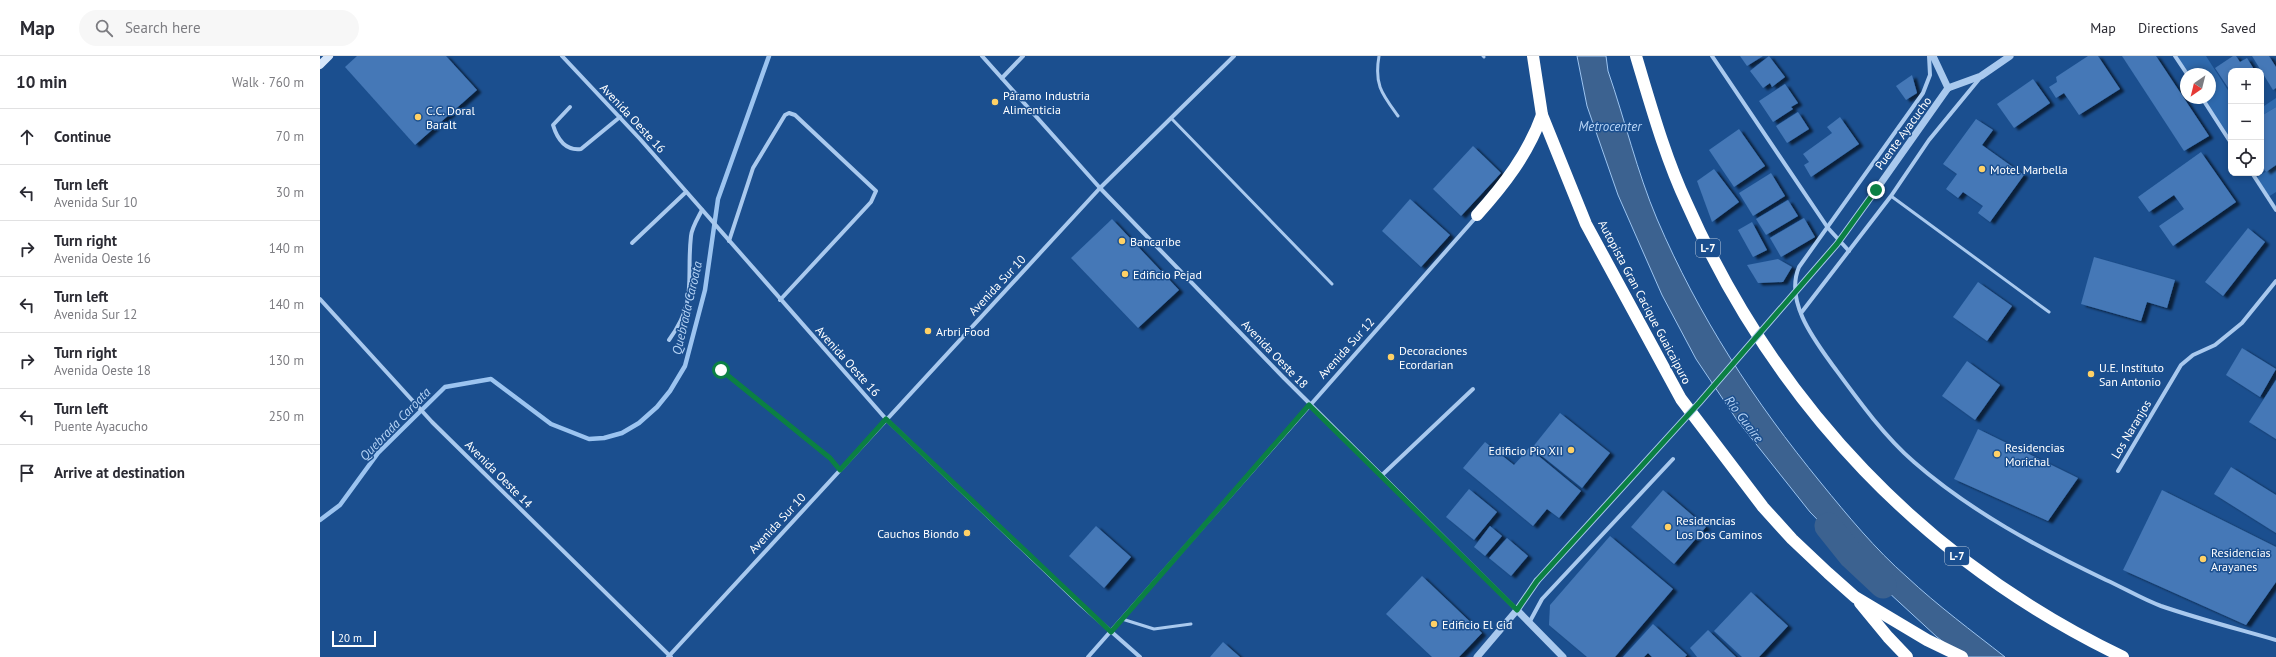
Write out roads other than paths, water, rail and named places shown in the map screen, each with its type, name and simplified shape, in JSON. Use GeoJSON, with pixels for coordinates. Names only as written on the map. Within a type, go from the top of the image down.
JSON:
{"type":"FeatureCollection","features":[{"type":"Feature","properties":{"kind":"highway","name":"Autopista Gran Cacique Guaicaipuro"},"geometry":{"type":"LineString","coordinates":[[1533,56],[1542,115],[1586,224],[1637,321],[1681,399],[1734,471],[1772,518],[1792,539],[1855,597],[1927,640],[1962,657]]}},
{"type":"Feature","properties":{"kind":"highway","name":"L-7"},"geometry":{"type":"LineString","coordinates":[[1636,56],[1671,166],[1708,249],[1772,358],[1818,421],[1870,478],[1961,559],[2037,612],[2123,657]]}},
{"type":"Feature","properties":{"kind":"highway"},"geometry":{"type":"LineString","coordinates":[[1477,215],[1498,191],[1520,160],[1534,136],[1542,115]]}},
{"type":"Feature","properties":{"kind":"highway"},"geometry":{"type":"LineString","coordinates":[[1855,597],[1888,638],[1907,657]]}},
{"type":"Feature","properties":{"kind":"main road"},"geometry":{"type":"LineString","coordinates":[[320,65],[329,56]]}},
{"type":"Feature","properties":{"kind":"street","name":"Avenida Oeste 16"},"geometry":{"type":"LineString","coordinates":[[562,56],[620,117],[886,419],[1111,632],[1140,657]]}},
{"type":"Feature","properties":{"kind":"street","name":"Avenida Oeste 18"},"geometry":{"type":"LineString","coordinates":[[982,56],[1100,188],[1309,405],[1563,657]]}},
{"type":"Feature","properties":{"kind":"street"},"geometry":{"type":"LineString","coordinates":[[1002,78],[1023,56]]}},
{"type":"Feature","properties":{"kind":"street","name":"Avenida Sur 10"},"geometry":{"type":"LineString","coordinates":[[669,656],[1100,188],[1234,56]]}},
{"type":"Feature","properties":{"kind":"street"},"geometry":{"type":"LineString","coordinates":[[1712,56],[1828,228],[1849,251]]}},
{"type":"Feature","properties":{"kind":"street"},"geometry":{"type":"LineString","coordinates":[[1929,56],[1930,75],[1923,93],[1799,267],[1795,276],[1794,284],[1801,313],[1815,341],[1847,384],[1887,433],[1914,461],[1971,505],[2062,559],[2160,606],[2276,640]]}},
{"type":"Feature","properties":{"kind":"street"},"geometry":{"type":"LineString","coordinates":[[1933,56],[1948,88],[1981,76],[2010,56]]}},
{"type":"Feature","properties":{"kind":"street"},"geometry":{"type":"LineString","coordinates":[[2175,56],[2183,68]]}},
{"type":"Feature","properties":{"kind":"street"},"geometry":{"type":"LineString","coordinates":[[1801,313],[1891,196],[1929,140],[1981,76]]}},
{"type":"Feature","properties":{"kind":"street","name":"Puente Ayacucho"},"geometry":{"type":"LineString","coordinates":[[1478,656],[1517,610],[1537,581],[1634,475],[1837,244],[1948,88]]}},
{"type":"Feature","properties":{"kind":"street"},"geometry":{"type":"LineString","coordinates":[[2206,104],[2230,140]]}},
{"type":"Feature","properties":{"kind":"street"},"geometry":{"type":"LineString","coordinates":[[570,107],[553,125],[557,137],[566,146],[576,150],[581,149],[620,117]]}},
{"type":"Feature","properties":{"kind":"street"},"geometry":{"type":"LineString","coordinates":[[728,240],[753,168],[785,115],[790,113],[795,115],[876,191],[871,202],[780,300]]}},
{"type":"Feature","properties":{"kind":"street"},"geometry":{"type":"LineString","coordinates":[[2254,176],[2276,210]]}},
{"type":"Feature","properties":{"kind":"street"},"geometry":{"type":"LineString","coordinates":[[632,242],[686,192]]}},
{"type":"Feature","properties":{"kind":"street"},"geometry":{"type":"LineString","coordinates":[[669,340],[686,312],[691,282],[691,234],[703,211]]}},
{"type":"Feature","properties":{"kind":"street","name":"Avenida Sur 12"},"geometry":{"type":"LineString","coordinates":[[1088,657],[1477,215]]}},
{"type":"Feature","properties":{"kind":"street","name":"Los Naranjos"},"geometry":{"type":"LineString","coordinates":[[2118,471],[2181,365],[2193,354],[2215,345],[2242,323],[2276,281]]}},
{"type":"Feature","properties":{"kind":"street","name":"Avenida Oeste 14"},"geometry":{"type":"LineString","coordinates":[[320,299],[432,422],[669,656]]}},
{"type":"Feature","properties":{"kind":"street"},"geometry":{"type":"LineString","coordinates":[[1381,476],[1474,389]]}},
{"type":"Feature","properties":{"kind":"street"},"geometry":{"type":"LineString","coordinates":[[1528,623],[1542,600],[1673,459]]}},
{"type":"Feature","properties":{"kind":"lane"},"geometry":{"type":"LineString","coordinates":[[1379,56],[1377,82],[1382,94],[1398,116]]}},
{"type":"Feature","properties":{"kind":"lane"},"geometry":{"type":"LineString","coordinates":[[1171,118],[1332,284]]}},
{"type":"Feature","properties":{"kind":"lane"},"geometry":{"type":"LineString","coordinates":[[1891,196],[2049,312]]}},
{"type":"Feature","properties":{"kind":"lane"},"geometry":{"type":"LineString","coordinates":[[721,370],[830,458],[840,470]]}},
{"type":"Feature","properties":{"kind":"lane"},"geometry":{"type":"LineString","coordinates":[[1122,619],[1154,629],[1191,624]]}},
{"type":"Feature","properties":{"kind":"water","name":"Metrocenter"},"geometry":{"type":"Polygon","coordinates":[[[1577,56],[1606,56],[1608,71],[1643,183],[1673,255],[1710,324],[1730,357],[1773,421],[1831,495],[1862,532],[1884,555],[1931,598],[2005,657],[1963,657],[1937,637],[1887,591],[1810,512],[1737,420],[1696,359],[1662,295],[1618,195],[1587,106],[1577,56]]]}},
{"type":"Feature","properties":{"kind":"waterway","name":"Quebrada Caroata"},"geometry":{"type":"LineString","coordinates":[[320,520],[340,505],[378,453],[445,387],[491,379],[551,424],[589,439],[604,438],[622,433],[639,423],[657,407],[670,391],[685,366],[705,290],[718,199],[769,56]]}},
{"type":"Feature","properties":{"kind":"waterway","name":"Río Guaire"},"geometry":{"type":"LineString","coordinates":[[1828,526],[1852,556],[1883,585]]}},
{"type":"Feature","properties":{"kind":"place","name":"Páramo Industria Alimenticia"},"geometry":{"type":"Point","coordinates":[995,102]}},
{"type":"Feature","properties":{"kind":"place","name":"C.C. Doral Baralt"},"geometry":{"type":"Point","coordinates":[418,117]}},
{"type":"Feature","properties":{"kind":"place","name":"Motel Marbella"},"geometry":{"type":"Point","coordinates":[1982,169]}},
{"type":"Feature","properties":{"kind":"place","name":"Bancaribe"},"geometry":{"type":"Point","coordinates":[1122,241]}},
{"type":"Feature","properties":{"kind":"place","name":"Edificio Pejad"},"geometry":{"type":"Point","coordinates":[1125,274]}},
{"type":"Feature","properties":{"kind":"place","name":"Arbri Food"},"geometry":{"type":"Point","coordinates":[928,331]}},
{"type":"Feature","properties":{"kind":"place","name":"Decoraciones Ecordarian"},"geometry":{"type":"Point","coordinates":[1391,357]}},
{"type":"Feature","properties":{"kind":"place","name":"U.E. Instituto San Antonio"},"geometry":{"type":"Point","coordinates":[2091,374]}},
{"type":"Feature","properties":{"kind":"place","name":"Edificio Pio XII"},"geometry":{"type":"Point","coordinates":[1571,450]}},
{"type":"Feature","properties":{"kind":"place","name":"Residencias Morichal"},"geometry":{"type":"Point","coordinates":[1997,454]}},
{"type":"Feature","properties":{"kind":"place","name":"Residencias Los Dos Caminos"},"geometry":{"type":"Point","coordinates":[1668,527]}},
{"type":"Feature","properties":{"kind":"place","name":"Cauchos Biondo"},"geometry":{"type":"Point","coordinates":[967,533]}},
{"type":"Feature","properties":{"kind":"place","name":"Residencias Arayanes"},"geometry":{"type":"Point","coordinates":[2203,559]}},
{"type":"Feature","properties":{"kind":"place","name":"Edificio El Cid"},"geometry":{"type":"Point","coordinates":[1434,624]}}]}
